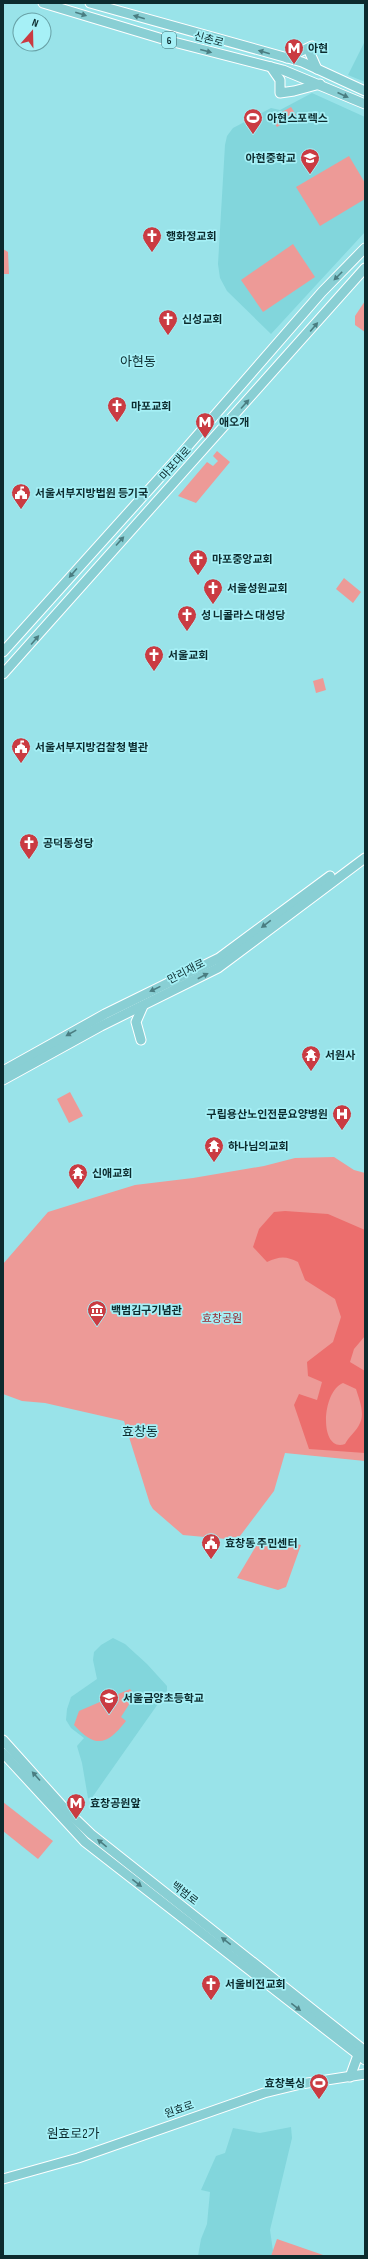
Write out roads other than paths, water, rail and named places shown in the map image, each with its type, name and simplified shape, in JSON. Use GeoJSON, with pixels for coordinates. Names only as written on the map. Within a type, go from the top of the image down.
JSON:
{"type":"FeatureCollection","features":[{"type":"Feature","properties":{"kind":"main road","name":"신촌로"},"geometry":{"type":"LineString","coordinates":[[43,3],[166,40],[271,67],[320,84],[365,104]]}},
{"type":"Feature","properties":{"kind":"main road","name":"신촌로"},"geometry":{"type":"LineString","coordinates":[[90,3],[287,58],[317,69],[365,91]]}},
{"type":"Feature","properties":{"kind":"main road"},"geometry":{"type":"LineString","coordinates":[[287,58],[310,48],[317,69]]}},
{"type":"Feature","properties":{"kind":"main road"},"geometry":{"type":"LineString","coordinates":[[271,67],[280,80],[280,92],[294,91],[320,84]]}},
{"type":"Feature","properties":{"kind":"main road","name":"마포대로"},"geometry":{"type":"LineString","coordinates":[[3,652],[181,454],[322,292],[365,248]]}},
{"type":"Feature","properties":{"kind":"main road","name":"마포대로"},"geometry":{"type":"LineString","coordinates":[[3,674],[365,268]]}},
{"type":"Feature","properties":{"kind":"main road","name":"만리재로"},"geometry":{"type":"LineString","coordinates":[[3,1071],[141,1001],[219,958],[365,850]]}},
{"type":"Feature","properties":{"kind":"main road","name":"만리재로"},"geometry":{"type":"LineString","coordinates":[[141,1001],[218,968],[365,858]]}},
{"type":"Feature","properties":{"kind":"main road"},"geometry":{"type":"LineString","coordinates":[[141,1001],[136,1022],[141,1040]]}},
{"type":"Feature","properties":{"kind":"main road","name":"만리재로"},"geometry":{"type":"LineString","coordinates":[[3,1080],[109,1017]]}},
{"type":"Feature","properties":{"kind":"main road","name":"백범로"},"geometry":{"type":"LineString","coordinates":[[3,1740],[74,1832],[118,1862],[257,1965],[360,2052]]}},
{"type":"Feature","properties":{"kind":"main road","name":"백범로"},"geometry":{"type":"LineString","coordinates":[[3,1753],[46,1794]]}},
{"type":"Feature","properties":{"kind":"main road","name":"백범로"},"geometry":{"type":"LineString","coordinates":[[118,1862],[235,1960],[360,2052]]}},
{"type":"Feature","properties":{"kind":"main road"},"geometry":{"type":"LineString","coordinates":[[235,1960],[244,1964],[257,1965]]}},
{"type":"Feature","properties":{"kind":"main road"},"geometry":{"type":"LineString","coordinates":[[350,2077],[360,2052]]}},
{"type":"Feature","properties":{"kind":"main road","name":"원효로"},"geometry":{"type":"LineString","coordinates":[[3,2179],[74,2159],[264,2093],[301,2084],[365,2074]]}},
{"type":"Feature","properties":{"kind":"place","name":"아현"},"geometry":{"type":"Point","coordinates":[294,65]}},
{"type":"Feature","properties":{"kind":"place","name":"아현스포렉스"},"geometry":{"type":"Point","coordinates":[253,135]}},
{"type":"Feature","properties":{"kind":"place","name":"아현중학교"},"geometry":{"type":"Point","coordinates":[310,175]}},
{"type":"Feature","properties":{"kind":"place","name":"행화정교회"},"geometry":{"type":"Point","coordinates":[152,253]}},
{"type":"Feature","properties":{"kind":"place","name":"신성교회"},"geometry":{"type":"Point","coordinates":[168,336]}},
{"type":"Feature","properties":{"kind":"place","name":"마포교회"},"geometry":{"type":"Point","coordinates":[117,423]}},
{"type":"Feature","properties":{"kind":"place","name":"애오개"},"geometry":{"type":"Point","coordinates":[205,439]}},
{"type":"Feature","properties":{"kind":"place","name":"서울서부지방법원 등기국"},"geometry":{"type":"Point","coordinates":[21,510]}},
{"type":"Feature","properties":{"kind":"place","name":"마포중앙교회"},"geometry":{"type":"Point","coordinates":[198,576]}},
{"type":"Feature","properties":{"kind":"place","name":"서울성원교회"},"geometry":{"type":"Point","coordinates":[213,605]}},
{"type":"Feature","properties":{"kind":"place","name":"성 니콜라스 대성당"},"geometry":{"type":"Point","coordinates":[187,632]}},
{"type":"Feature","properties":{"kind":"place","name":"서울교회"},"geometry":{"type":"Point","coordinates":[154,672]}},
{"type":"Feature","properties":{"kind":"place","name":"서울서부지방검찰청 별관"},"geometry":{"type":"Point","coordinates":[21,764]}},
{"type":"Feature","properties":{"kind":"place","name":"공덕동성당"},"geometry":{"type":"Point","coordinates":[29,860]}},
{"type":"Feature","properties":{"kind":"place","name":"서원사"},"geometry":{"type":"Point","coordinates":[311,1072]}},
{"type":"Feature","properties":{"kind":"place","name":"구립용산노인전문요양병원"},"geometry":{"type":"Point","coordinates":[342,1131]}},
{"type":"Feature","properties":{"kind":"place","name":"하나님의교회"},"geometry":{"type":"Point","coordinates":[214,1163]}},
{"type":"Feature","properties":{"kind":"place","name":"신애교회"},"geometry":{"type":"Point","coordinates":[78,1190]}},
{"type":"Feature","properties":{"kind":"place","name":"백범김구기념관"},"geometry":{"type":"Point","coordinates":[97,1327]}},
{"type":"Feature","properties":{"kind":"place","name":"효창동 주민센터"},"geometry":{"type":"Point","coordinates":[211,1560]}},
{"type":"Feature","properties":{"kind":"place","name":"서울금양초등학교"},"geometry":{"type":"Point","coordinates":[109,1715]}},
{"type":"Feature","properties":{"kind":"place","name":"효창공원앞"},"geometry":{"type":"Point","coordinates":[76,1820]}},
{"type":"Feature","properties":{"kind":"place","name":"서울비전교회"},"geometry":{"type":"Point","coordinates":[211,2001]}},
{"type":"Feature","properties":{"kind":"place","name":"효창복싱"},"geometry":{"type":"Point","coordinates":[319,2100]}},
{"type":"Feature","properties":{"kind":"district","name":"아현동"},"geometry":{"type":"Point","coordinates":[138,361]}},
{"type":"Feature","properties":{"kind":"district","name":"효창동"},"geometry":{"type":"Point","coordinates":[140,1431]}},
{"type":"Feature","properties":{"kind":"district","name":"원효로2가"},"geometry":{"type":"Point","coordinates":[73,2133]}},
{"type":"Feature","properties":{"kind":"park label","name":"효창공원"},"geometry":{"type":"Point","coordinates":[222,1318]}}]}
